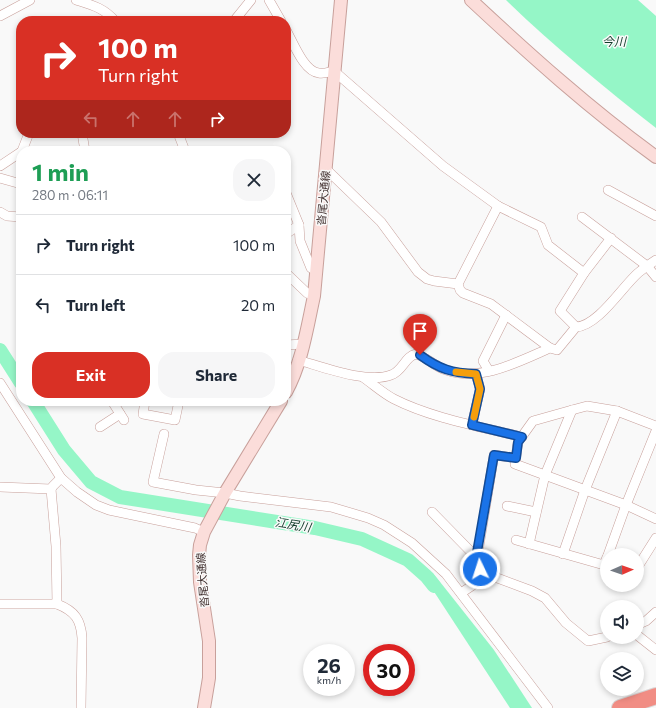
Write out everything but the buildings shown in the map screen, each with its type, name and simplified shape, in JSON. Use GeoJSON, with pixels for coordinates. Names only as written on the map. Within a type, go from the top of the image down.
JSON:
{"type":"FeatureCollection","features":[{"type":"Feature","properties":{"kind":"highway"},"geometry":{"type":"LineString","coordinates":[[620,708],[656,696]]}},
{"type":"Feature","properties":{"kind":"main road","name":"沓尾大通線"},"geometry":{"type":"LineString","coordinates":[[291,379],[303,344],[314,296],[341,0]]}},
{"type":"Feature","properties":{"kind":"main road"},"geometry":{"type":"LineString","coordinates":[[471,0],[536,60],[612,124],[656,157]]}},
{"type":"Feature","properties":{"kind":"main road","name":"沓尾大通線"},"geometry":{"type":"LineString","coordinates":[[204,708],[209,678],[209,642],[200,582],[200,545],[204,532],[225,493],[278,406]]}},
{"type":"Feature","properties":{"kind":"street"},"geometry":{"type":"LineString","coordinates":[[0,16],[30,0]]}},
{"type":"Feature","properties":{"kind":"street"},"geometry":{"type":"LineString","coordinates":[[76,0],[100,8],[111,16]]}},
{"type":"Feature","properties":{"kind":"street"},"geometry":{"type":"LineString","coordinates":[[238,16],[252,0]]}},
{"type":"Feature","properties":{"kind":"street"},"geometry":{"type":"LineString","coordinates":[[270,0],[278,16]]}},
{"type":"Feature","properties":{"kind":"street"},"geometry":{"type":"LineString","coordinates":[[291,39],[306,66],[312,71],[318,73],[334,71],[443,166],[498,206],[541,227],[548,245],[584,273]]}},
{"type":"Feature","properties":{"kind":"street"},"geometry":{"type":"LineString","coordinates":[[0,166],[16,156]]}},
{"type":"Feature","properties":{"kind":"street"},"geometry":{"type":"LineString","coordinates":[[325,168],[381,222],[418,272],[427,279],[458,284]]}},
{"type":"Feature","properties":{"kind":"street"},"geometry":{"type":"LineString","coordinates":[[0,178],[16,183]]}},
{"type":"Feature","properties":{"kind":"street"},"geometry":{"type":"LineString","coordinates":[[608,190],[656,216]]}},
{"type":"Feature","properties":{"kind":"street"},"geometry":{"type":"LineString","coordinates":[[498,206],[458,284],[460,290],[463,293],[491,304],[550,348],[557,350],[576,327],[581,327],[602,312],[626,284],[639,272],[656,260]]}},
{"type":"Feature","properties":{"kind":"street"},"geometry":{"type":"LineString","coordinates":[[291,210],[299,225],[300,241],[311,268],[316,271]]}},
{"type":"Feature","properties":{"kind":"street"},"geometry":{"type":"LineString","coordinates":[[0,212],[7,216],[16,217]]}},
{"type":"Feature","properties":{"kind":"street"},"geometry":{"type":"LineString","coordinates":[[582,217],[647,266],[656,277]]}},
{"type":"Feature","properties":{"kind":"street"},"geometry":{"type":"LineString","coordinates":[[291,231],[299,225]]}},
{"type":"Feature","properties":{"kind":"street"},"geometry":{"type":"LineString","coordinates":[[576,327],[560,311],[584,273],[611,238]]}},
{"type":"Feature","properties":{"kind":"street"},"geometry":{"type":"LineString","coordinates":[[291,277],[314,296]]}},
{"type":"Feature","properties":{"kind":"street"},"geometry":{"type":"LineString","coordinates":[[489,371],[483,362],[506,315]]}},
{"type":"Feature","properties":{"kind":"street"},"geometry":{"type":"LineString","coordinates":[[291,344],[303,344]]}},
{"type":"Feature","properties":{"kind":"street"},"geometry":{"type":"LineString","coordinates":[[298,360],[364,378],[390,376],[397,373],[412,355],[416,354],[447,371],[476,374],[521,361],[550,348]]}},
{"type":"Feature","properties":{"kind":"street"},"geometry":{"type":"LineString","coordinates":[[472,425],[480,389],[476,374]]}},
{"type":"Feature","properties":{"kind":"street"},"geometry":{"type":"LineString","coordinates":[[364,378],[394,399],[422,410],[472,425],[522,437]]}},
{"type":"Feature","properties":{"kind":"street"},"geometry":{"type":"LineString","coordinates":[[0,383],[61,478],[77,492],[96,505],[109,510],[189,527],[204,532]]}},
{"type":"Feature","properties":{"kind":"street"},"geometry":{"type":"LineString","coordinates":[[100,427],[122,417],[115,406]]}},
{"type":"Feature","properties":{"kind":"street"},"geometry":{"type":"LineString","coordinates":[[144,406],[143,414],[175,420],[178,406]]}},
{"type":"Feature","properties":{"kind":"street"},"geometry":{"type":"LineString","coordinates":[[656,426],[617,411],[587,406],[572,410],[533,421],[518,442],[515,464],[626,505],[656,519]]}},
{"type":"Feature","properties":{"kind":"street"},"geometry":{"type":"LineString","coordinates":[[528,544],[545,475],[572,410]]}},
{"type":"Feature","properties":{"kind":"street"},"geometry":{"type":"LineString","coordinates":[[563,554],[585,490],[617,411]]}},
{"type":"Feature","properties":{"kind":"street"},"geometry":{"type":"LineString","coordinates":[[611,548],[626,505],[656,431]]}},
{"type":"Feature","properties":{"kind":"street"},"geometry":{"type":"LineString","coordinates":[[164,434],[153,482],[196,490],[331,507],[384,524],[412,544],[446,574],[548,708]]}},
{"type":"Feature","properties":{"kind":"street"},"geometry":{"type":"LineString","coordinates":[[482,580],[476,558],[494,455],[516,458]]}},
{"type":"Feature","properties":{"kind":"street"},"geometry":{"type":"LineString","coordinates":[[58,604],[56,546],[51,490],[61,478]]}},
{"type":"Feature","properties":{"kind":"street"},"geometry":{"type":"LineString","coordinates":[[0,487],[51,490]]}},
{"type":"Feature","properties":{"kind":"street"},"geometry":{"type":"LineString","coordinates":[[507,506],[536,512]]}},
{"type":"Feature","properties":{"kind":"street"},"geometry":{"type":"LineString","coordinates":[[432,512],[476,558]]}},
{"type":"Feature","properties":{"kind":"street"},"geometry":{"type":"LineString","coordinates":[[644,557],[656,538]]}},
{"type":"Feature","properties":{"kind":"street"},"geometry":{"type":"LineString","coordinates":[[516,540],[563,554],[600,560]]}},
{"type":"Feature","properties":{"kind":"street"},"geometry":{"type":"LineString","coordinates":[[461,593],[482,580],[492,576],[532,591],[545,598],[566,623],[588,641],[600,638]]}},
{"type":"Feature","properties":{"kind":"street"},"geometry":{"type":"LineString","coordinates":[[0,604],[58,604],[78,619],[81,626],[83,659],[80,708]]}},
{"type":"Feature","properties":{"kind":"street"},"geometry":{"type":"LineString","coordinates":[[644,621],[656,612]]}},
{"type":"Feature","properties":{"kind":"street"},"geometry":{"type":"LineString","coordinates":[[644,641],[656,650]]}},
{"type":"Feature","properties":{"kind":"water","name":"今川"},"geometry":{"type":"Polygon","coordinates":[[[506,0],[638,0],[656,16],[656,128],[560,50],[506,0]]]}},
{"type":"Feature","properties":{"kind":"water"},"geometry":{"type":"Polygon","coordinates":[[[412,558],[433,573],[494,650],[532,708],[510,708],[412,558]]]}},
{"type":"Feature","properties":{"kind":"waterway","name":"江尻川"},"geometry":{"type":"LineString","coordinates":[[0,350],[16,375]]}},
{"type":"Feature","properties":{"kind":"waterway","name":"江尻川"},"geometry":{"type":"LineString","coordinates":[[36,406],[64,450],[91,482],[120,497],[315,528],[362,539],[408,560],[426,576],[434,586]]}},
{"type":"Feature","properties":{"kind":"slow traffic"},"geometry":{"type":"LineString","coordinates":[[456,372],[476,374],[480,389],[474,417]]}},
{"type":"Feature","properties":{"kind":"route"},"geometry":{"type":"LineString","coordinates":[[420,355],[432,364],[447,371],[476,374],[480,389],[472,425],[522,437],[518,442],[516,458],[494,455],[476,558],[480,569]]}}]}
